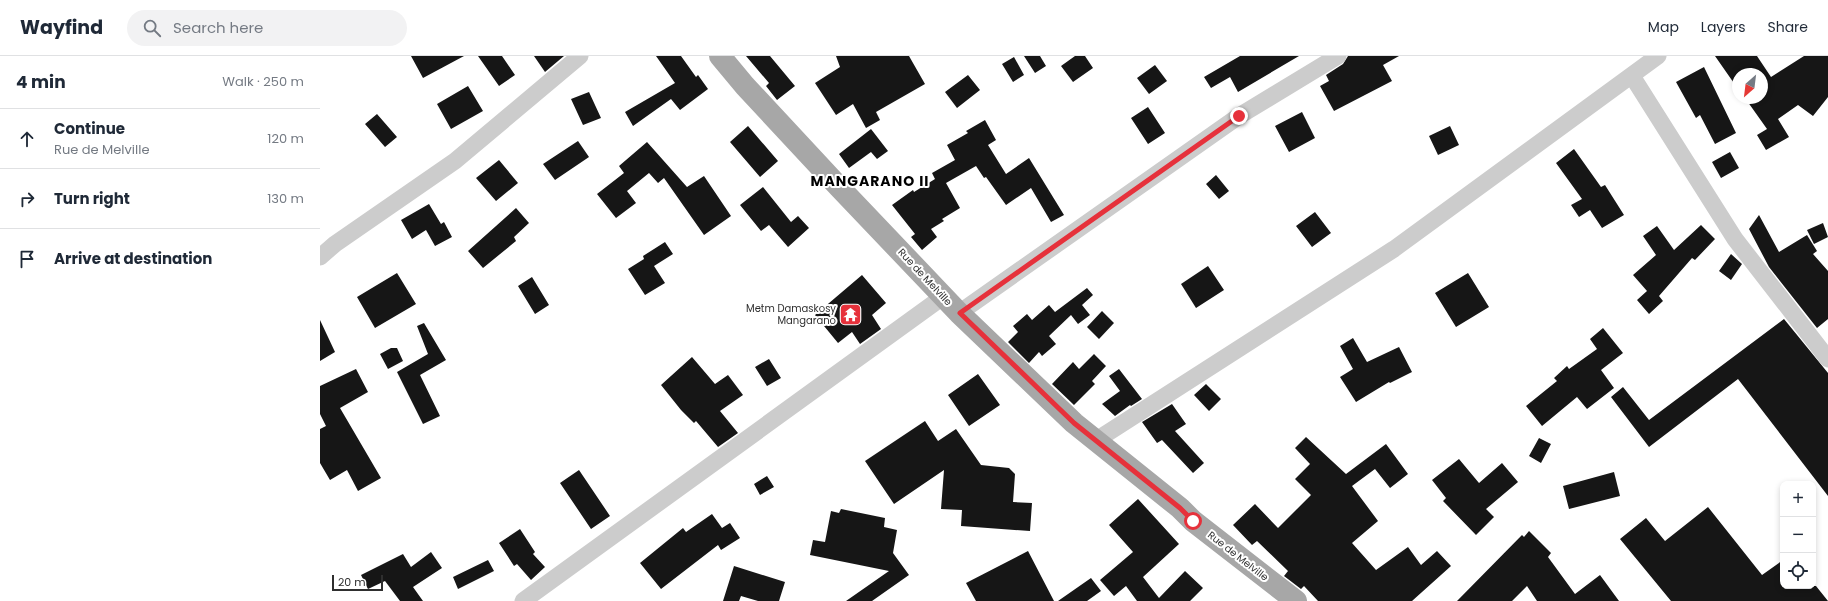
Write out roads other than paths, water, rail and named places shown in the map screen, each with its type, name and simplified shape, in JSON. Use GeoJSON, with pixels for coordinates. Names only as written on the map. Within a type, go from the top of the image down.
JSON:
{"type":"FeatureCollection","features":[{"type":"Feature","properties":{"kind":"main road","name":"Rue de Melville"},"geometry":{"type":"LineString","coordinates":[[720,56],[745,86],[838,187],[960,313],[1059,410],[1180,508],[1193,521],[1296,601]]}},
{"type":"Feature","properties":{"kind":"street"},"geometry":{"type":"LineString","coordinates":[[320,257],[335,244],[454,161],[580,56]]}},
{"type":"Feature","properties":{"kind":"street"},"geometry":{"type":"LineString","coordinates":[[960,313],[1239,116],[1338,56]]}},
{"type":"Feature","properties":{"kind":"street"},"geometry":{"type":"LineString","coordinates":[[1095,440],[1394,249],[1658,56]]}},
{"type":"Feature","properties":{"kind":"street"},"geometry":{"type":"LineString","coordinates":[[1632,76],[1735,239],[1828,358]]}},
{"type":"Feature","properties":{"kind":"street"},"geometry":{"type":"LineString","coordinates":[[523,601],[944,296]]}},
{"type":"Feature","properties":{"kind":"place","name":"Metm Damaskosy Mangarano"},"geometry":{"type":"Point","coordinates":[851,314]}},
{"type":"Feature","properties":{"kind":"district","name":"MANGARANO II"},"geometry":{"type":"Point","coordinates":[870,181]}}]}
